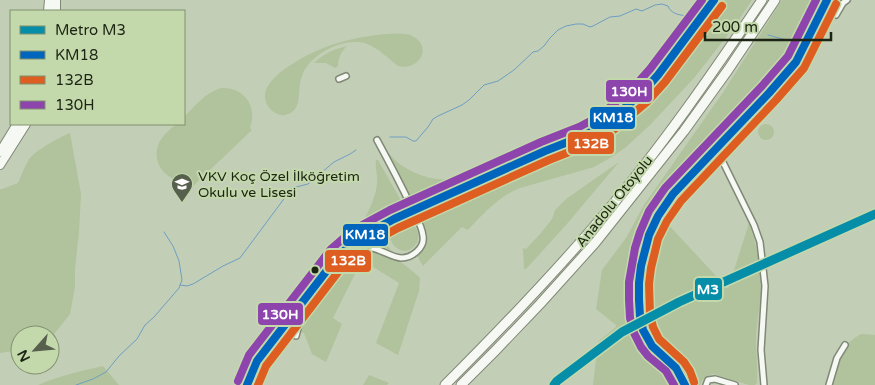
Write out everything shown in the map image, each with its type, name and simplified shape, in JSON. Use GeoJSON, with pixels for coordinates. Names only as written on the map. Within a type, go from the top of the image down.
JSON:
{"type":"FeatureCollection","features":[{"type":"Feature","properties":{"kind":"highway","name":"Anadolu Otoyolu"},"geometry":{"type":"LineString","coordinates":[[446,385],[502,328],[604,215],[684,113],[762,0]]}},
{"type":"Feature","properties":{"kind":"highway","name":"Anadolu Otoyolu"},"geometry":{"type":"LineString","coordinates":[[461,385],[540,304],[595,243],[684,131],[775,0]]}},
{"type":"Feature","properties":{"kind":"main road"},"geometry":{"type":"LineString","coordinates":[[247,385],[257,361],[338,256],[358,238],[374,228],[583,136],[604,124],[641,94],[658,75],[714,0]]}},
{"type":"Feature","properties":{"kind":"main road"},"geometry":{"type":"LineString","coordinates":[[685,385],[676,368],[656,350],[642,330],[638,303],[642,264],[647,243],[654,224],[673,194],[796,62],[826,0]]}},
{"type":"Feature","properties":{"kind":"main road"},"geometry":{"type":"LineString","coordinates":[[0,152],[16,125]]}},
{"type":"Feature","properties":{"kind":"main road"},"geometry":{"type":"LineString","coordinates":[[0,165],[25,125]]}},
{"type":"Feature","properties":{"kind":"street"},"geometry":{"type":"LineString","coordinates":[[836,14],[846,0]]}},
{"type":"Feature","properties":{"kind":"street"},"geometry":{"type":"LineString","coordinates":[[339,79],[346,76]]}},
{"type":"Feature","properties":{"kind":"street"},"geometry":{"type":"LineString","coordinates":[[296,336],[301,316],[332,276],[359,251],[372,248],[402,258],[413,255],[420,248],[424,238],[419,223],[377,140]]}},
{"type":"Feature","properties":{"kind":"street"},"geometry":{"type":"LineString","coordinates":[[716,148],[754,225],[760,242],[765,293],[761,350],[764,385]]}},
{"type":"Feature","properties":{"kind":"street"},"geometry":{"type":"LineString","coordinates":[[829,385],[837,358],[846,344]]}},
{"type":"Feature","properties":{"kind":"street"},"geometry":{"type":"LineString","coordinates":[[706,385],[708,380],[715,379],[735,385]]}},
{"type":"Feature","properties":{"kind":"green space"},"geometry":{"type":"Polygon","coordinates":[[[725,0],[752,0],[734,27],[694,78],[650,125],[625,148],[594,167],[520,188],[505,196],[491,206],[468,230],[462,227],[423,266],[417,256],[427,238],[419,216],[590,141],[627,115],[662,81],[725,0]]]}},
{"type":"Feature","properties":{"kind":"green space"},"geometry":{"type":"Polygon","coordinates":[[[782,0],[820,0],[784,70],[665,195],[648,224],[639,257],[635,294],[637,329],[647,346],[666,364],[677,379],[678,385],[593,385],[598,342],[617,326],[596,309],[602,270],[626,238],[644,205],[724,91],[782,0]]]}},
{"type":"Feature","properties":{"kind":"green space"},"geometry":{"type":"Polygon","coordinates":[[[387,34],[408,34],[414,37],[422,46],[423,52],[421,57],[412,65],[406,67],[398,66],[367,44],[349,42],[340,44],[322,53],[307,66],[303,73],[298,103],[294,111],[285,115],[279,115],[271,110],[266,103],[265,95],[271,81],[297,61],[340,42],[387,34]]]}},
{"type":"Feature","properties":{"kind":"green space"},"geometry":{"type":"Polygon","coordinates":[[[347,46],[340,55],[338,66],[335,68],[326,63],[314,63],[329,52],[347,46]]]}},
{"type":"Feature","properties":{"kind":"green space"},"geometry":{"type":"Polygon","coordinates":[[[221,88],[236,91],[247,99],[252,112],[250,128],[252,130],[192,187],[187,182],[179,181],[166,174],[158,163],[157,149],[162,138],[175,125],[185,125],[185,116],[206,96],[221,88]]]}},
{"type":"Feature","properties":{"kind":"green space"},"geometry":{"type":"Polygon","coordinates":[[[766,124],[774,132],[766,140],[758,132],[766,124]]]}},
{"type":"Feature","properties":{"kind":"green space"},"geometry":{"type":"Polygon","coordinates":[[[70,133],[81,194],[75,287],[70,314],[60,326],[10,325],[10,352],[0,353],[0,189],[18,183],[30,158],[37,151],[70,133]]]}},
{"type":"Feature","properties":{"kind":"green space"},"geometry":{"type":"Polygon","coordinates":[[[386,151],[409,170],[424,176],[449,180],[466,180],[469,182],[413,204],[386,151]]]}},
{"type":"Feature","properties":{"kind":"green space"},"geometry":{"type":"Polygon","coordinates":[[[376,160],[378,160],[404,206],[355,235],[369,211],[376,191],[376,160]]]}},
{"type":"Feature","properties":{"kind":"green space"},"geometry":{"type":"Polygon","coordinates":[[[619,162],[566,225],[524,269],[523,248],[526,249],[541,233],[552,219],[555,210],[566,199],[619,162]]]}},
{"type":"Feature","properties":{"kind":"green space"},"geometry":{"type":"Polygon","coordinates":[[[411,219],[418,233],[418,241],[410,250],[399,250],[391,242],[391,230],[396,225],[411,219]]]}},
{"type":"Feature","properties":{"kind":"green space"},"geometry":{"type":"Polygon","coordinates":[[[664,220],[728,289],[749,223],[756,248],[761,283],[756,335],[757,383],[755,385],[749,385],[713,374],[705,378],[700,385],[692,385],[686,369],[654,332],[646,306],[647,276],[654,246],[664,220]]]}},
{"type":"Feature","properties":{"kind":"green space"},"geometry":{"type":"Polygon","coordinates":[[[385,230],[387,243],[394,253],[367,245],[360,247],[385,230]]]}},
{"type":"Feature","properties":{"kind":"green space"},"geometry":{"type":"Polygon","coordinates":[[[372,251],[398,261],[420,278],[419,291],[398,355],[376,343],[399,283],[362,260],[333,318],[342,324],[326,362],[312,354],[304,333],[300,332],[307,314],[358,257],[372,251]]]}},
{"type":"Feature","properties":{"kind":"green space"},"geometry":{"type":"Polygon","coordinates":[[[861,334],[875,335],[875,385],[831,385],[844,349],[854,338],[861,334]]]}},
{"type":"Feature","properties":{"kind":"green space"},"geometry":{"type":"Polygon","coordinates":[[[103,366],[119,385],[38,385],[62,376],[103,366]]]}},
{"type":"Feature","properties":{"kind":"green space"},"geometry":{"type":"Polygon","coordinates":[[[369,375],[389,383],[387,385],[363,385],[369,375]]]}},
{"type":"Feature","properties":{"kind":"waterway"},"geometry":{"type":"LineString","coordinates":[[687,15],[698,7],[703,0]]}},
{"type":"Feature","properties":{"kind":"waterway"},"geometry":{"type":"LineString","coordinates":[[390,137],[406,137],[416,141],[433,119],[462,105],[484,85],[498,81],[514,70],[533,52],[538,51],[544,46],[558,30],[566,26],[583,24],[590,27],[610,17],[620,16],[636,9],[642,11],[662,4],[668,6],[676,14],[688,16]]}},
{"type":"Feature","properties":{"kind":"waterway"},"geometry":{"type":"LineString","coordinates":[[713,21],[729,24]]}},
{"type":"Feature","properties":{"kind":"waterway"},"geometry":{"type":"LineString","coordinates":[[768,35],[790,41]]}},
{"type":"Feature","properties":{"kind":"waterway"},"geometry":{"type":"LineString","coordinates":[[180,285],[187,286],[193,284],[240,258],[292,188],[308,184],[334,162],[356,150]]}},
{"type":"Feature","properties":{"kind":"waterway"},"geometry":{"type":"LineString","coordinates":[[76,385],[106,372],[137,339],[145,325],[179,288],[182,280],[179,261],[173,246],[164,232]]}},
{"type":"Feature","properties":{"kind":"metro line","name":"M3"},"geometry":{"type":"LineString","coordinates":[[554,385],[622,332],[679,302],[875,214]]}},
{"type":"Feature","properties":{"kind":"transit line","name":"130H"},"geometry":{"type":"LineString","coordinates":[[238,381],[249,355],[331,249],[353,230],[390,210],[598,117],[634,87],[650,69],[702,0]]}},
{"type":"Feature","properties":{"kind":"transit line","name":"KM18"},"geometry":{"type":"LineString","coordinates":[[247,385],[257,361],[338,256],[359,238],[394,219],[604,125],[641,94],[658,75],[714,0]]}},
{"type":"Feature","properties":{"kind":"transit line","name":"130H"},"geometry":{"type":"LineString","coordinates":[[674,385],[666,371],[648,356],[641,347],[634,333],[630,318],[629,282],[640,232],[649,211],[665,188],[788,56],[816,0]]}},
{"type":"Feature","properties":{"kind":"transit line","name":"KM18"},"geometry":{"type":"LineString","coordinates":[[685,385],[676,368],[652,346],[643,330],[640,316],[639,283],[641,266],[649,235],[658,216],[673,194],[796,62],[827,0]]}},
{"type":"Feature","properties":{"kind":"transit line","name":"132B"},"geometry":{"type":"LineString","coordinates":[[694,382],[684,362],[659,339],[653,327],[650,314],[649,284],[658,239],[667,221],[681,201],[804,68],[836,4]]}},
{"type":"Feature","properties":{"kind":"transit line","name":"132B"},"geometry":{"type":"LineString","coordinates":[[258,385],[266,366],[345,263],[365,246],[398,228],[549,160],[587,145],[610,133],[647,102],[665,82],[722,6]]}},
{"type":"Feature","properties":{"kind":"place","name":"VKV Koç Özel İlköğretim Okulu ve Lisesi"},"geometry":{"type":"Point","coordinates":[182,203]}}]}
